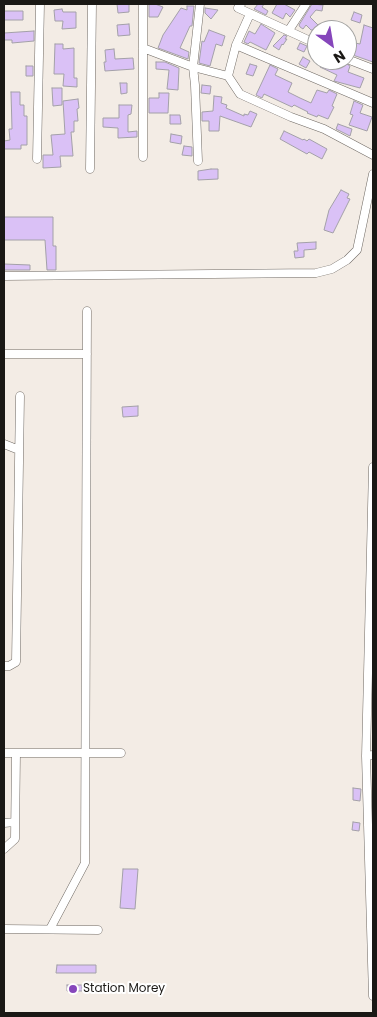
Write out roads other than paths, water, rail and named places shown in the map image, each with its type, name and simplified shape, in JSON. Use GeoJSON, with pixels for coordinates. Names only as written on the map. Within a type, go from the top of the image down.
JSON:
{"type":"FeatureCollection","features":[{"type":"Feature","properties":{"kind":"street"},"geometry":{"type":"LineString","coordinates":[[37,159],[40,4]]}},
{"type":"Feature","properties":{"kind":"street"},"geometry":{"type":"LineString","coordinates":[[90,169],[92,4]]}},
{"type":"Feature","properties":{"kind":"street"},"geometry":{"type":"LineString","coordinates":[[143,4],[143,157]]}},
{"type":"Feature","properties":{"kind":"street"},"geometry":{"type":"LineString","coordinates":[[198,161],[193,66],[200,4]]}},
{"type":"Feature","properties":{"kind":"street"},"geometry":{"type":"LineString","coordinates":[[241,4],[238,8],[307,39]]}},
{"type":"Feature","properties":{"kind":"street"},"geometry":{"type":"LineString","coordinates":[[289,30],[306,4]]}},
{"type":"Feature","properties":{"kind":"street"},"geometry":{"type":"LineString","coordinates":[[228,76],[236,45],[250,14]]}},
{"type":"Feature","properties":{"kind":"street"},"geometry":{"type":"LineString","coordinates":[[236,45],[373,103]]}},
{"type":"Feature","properties":{"kind":"street"},"geometry":{"type":"LineString","coordinates":[[143,48],[228,76],[240,94],[291,117],[324,129],[373,155]]}},
{"type":"Feature","properties":{"kind":"street"},"geometry":{"type":"LineString","coordinates":[[357,63],[373,69]]}},
{"type":"Feature","properties":{"kind":"street"},"geometry":{"type":"LineString","coordinates":[[4,276],[316,273],[332,269],[347,260],[357,250],[373,174]]}},
{"type":"Feature","properties":{"kind":"street"},"geometry":{"type":"LineString","coordinates":[[50,929],[85,863],[87,311]]}},
{"type":"Feature","properties":{"kind":"street"},"geometry":{"type":"LineString","coordinates":[[4,354],[87,354]]}},
{"type":"Feature","properties":{"kind":"street"},"geometry":{"type":"LineString","coordinates":[[4,666],[9,666],[16,662],[20,396]]}},
{"type":"Feature","properties":{"kind":"street"},"geometry":{"type":"LineString","coordinates":[[4,444],[19,450]]}},
{"type":"Feature","properties":{"kind":"street"},"geometry":{"type":"LineString","coordinates":[[373,468],[370,756],[373,996]]}},
{"type":"Feature","properties":{"kind":"street"},"geometry":{"type":"LineString","coordinates":[[4,752],[121,753]]}},
{"type":"Feature","properties":{"kind":"street"},"geometry":{"type":"LineString","coordinates":[[4,849],[14,839],[16,753]]}},
{"type":"Feature","properties":{"kind":"street"},"geometry":{"type":"LineString","coordinates":[[4,823],[15,822]]}},
{"type":"Feature","properties":{"kind":"street"},"geometry":{"type":"LineString","coordinates":[[4,929],[98,930]]}},
{"type":"Feature","properties":{"kind":"place","name":"Station Morey"},"geometry":{"type":"Point","coordinates":[73,989]}}]}
